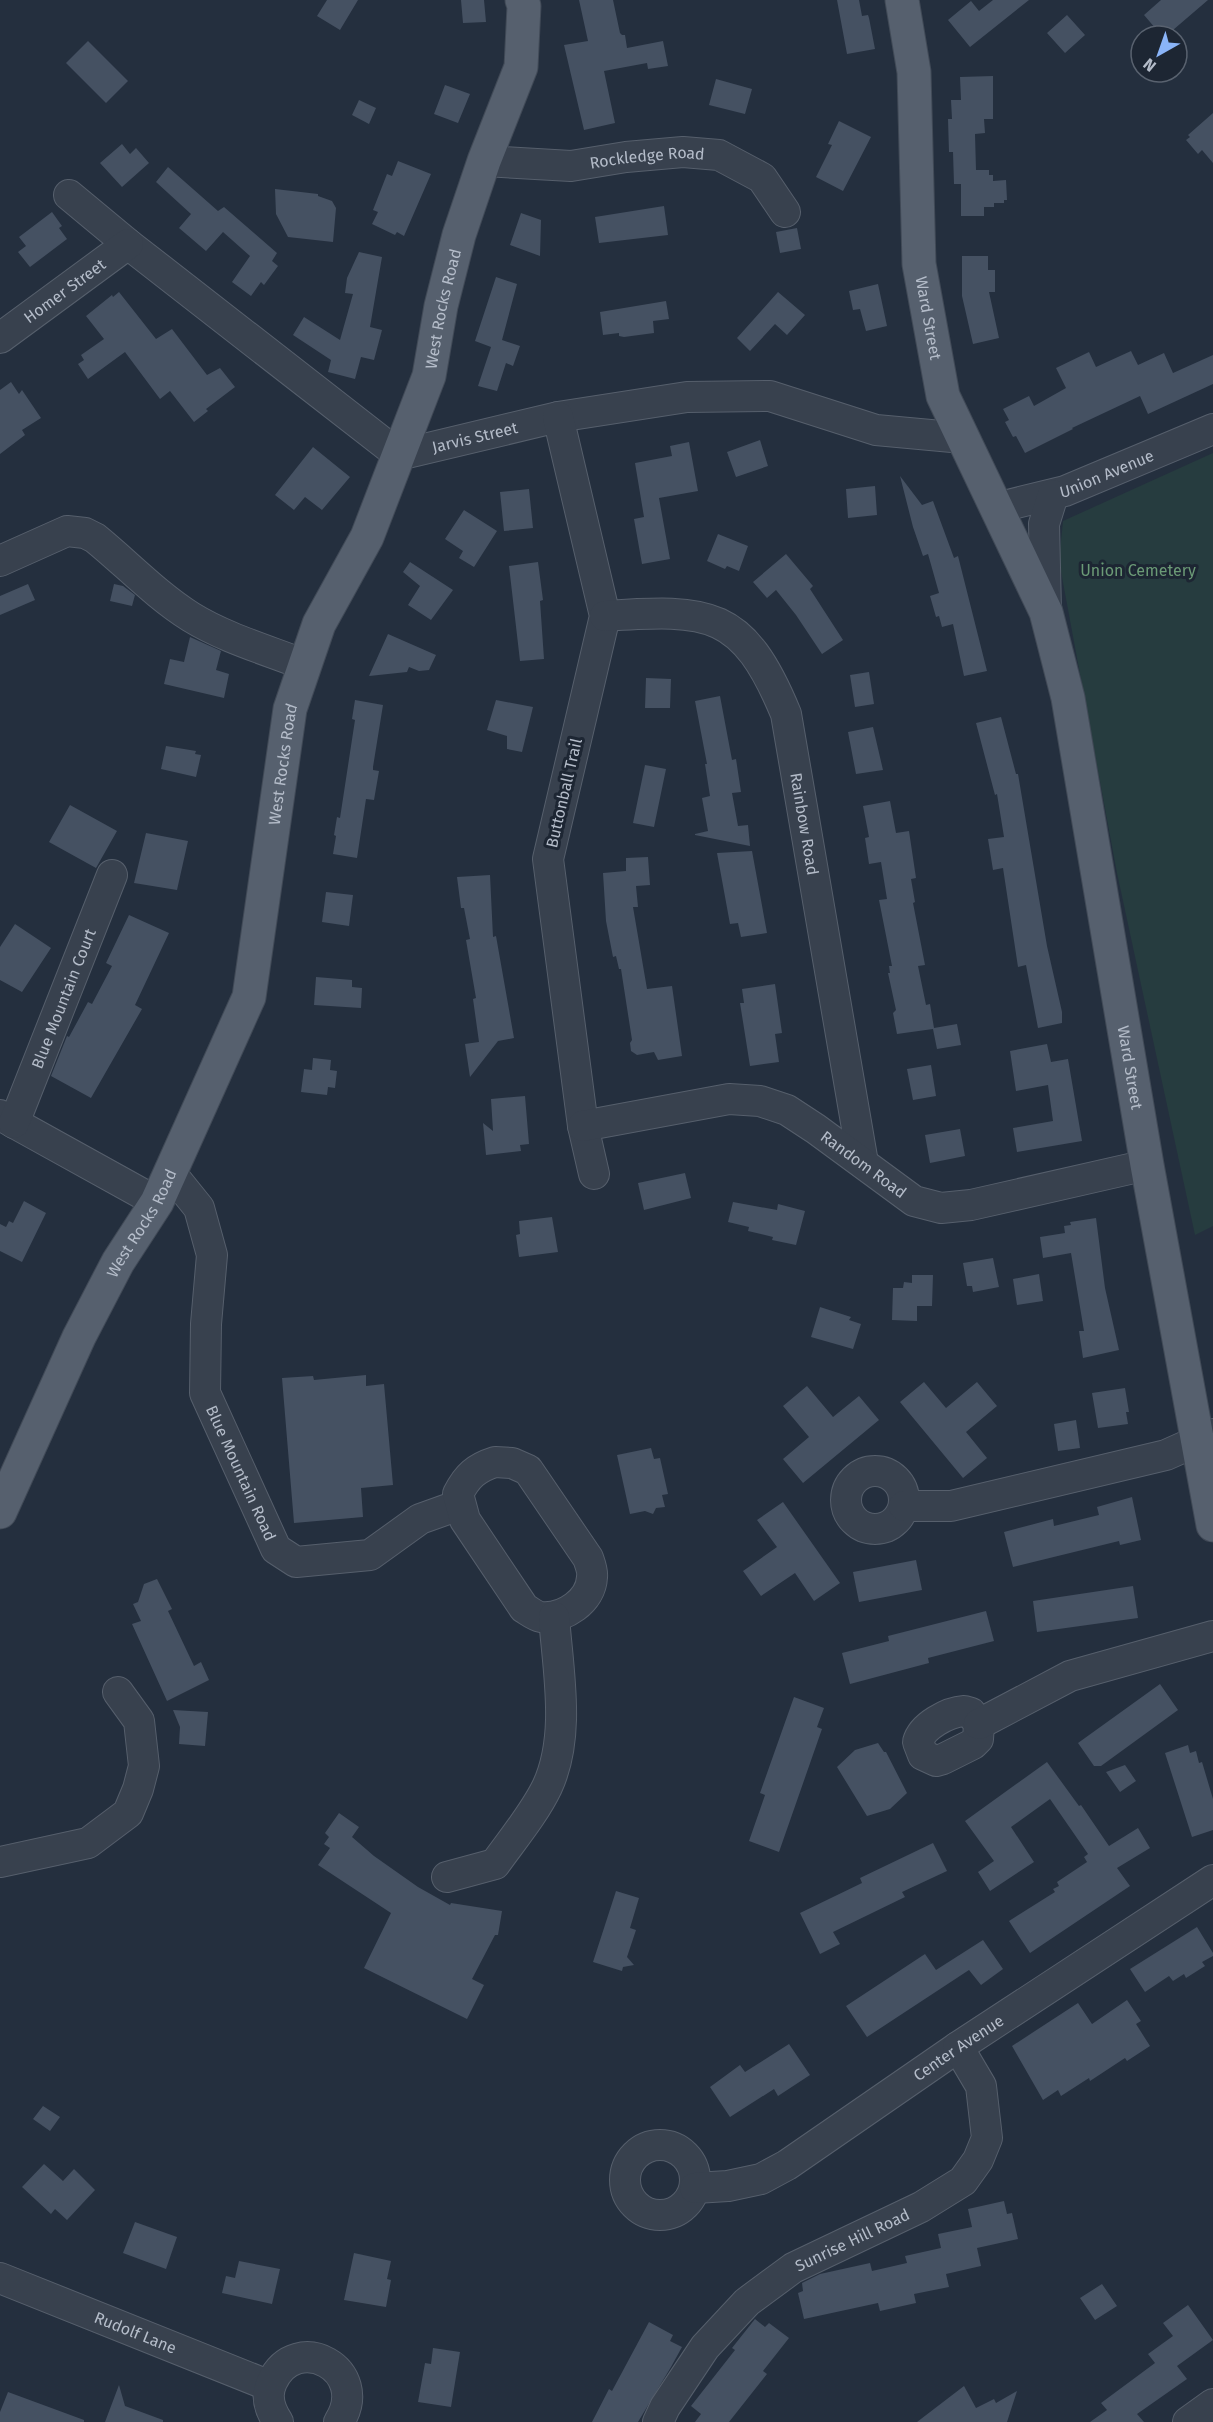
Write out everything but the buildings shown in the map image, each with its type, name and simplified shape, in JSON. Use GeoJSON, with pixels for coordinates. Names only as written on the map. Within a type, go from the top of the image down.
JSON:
{"type":"FeatureCollection","features":[{"type":"Feature","properties":{"kind":"main road","name":"West Rocks Road"},"geometry":{"type":"LineString","coordinates":[[0,1512],[79,1337],[118,1262],[157,1202],[249,997],[290,709],[319,624],[367,537],[429,376],[441,306],[459,235],[484,161],[521,67],[524,6],[522,0]]}},
{"type":"Feature","properties":{"kind":"main road","name":"Ward Street"},"geometry":{"type":"LineString","coordinates":[[902,0],[914,72],[919,264],[943,396],[1046,612],[1068,698],[1147,1165],[1206,1438],[1213,1525]]}},
{"type":"Feature","properties":{"kind":"street","name":"Rockledge Road"},"geometry":{"type":"LineString","coordinates":[[484,161],[571,166],[626,157],[683,152],[719,154],[762,178],[785,212]]}},
{"type":"Feature","properties":{"kind":"street"},"geometry":{"type":"LineString","coordinates":[[69,195],[128,244],[399,455]]}},
{"type":"Feature","properties":{"kind":"street","name":"Homer Street"},"geometry":{"type":"LineString","coordinates":[[0,338],[128,244]]}},
{"type":"Feature","properties":{"kind":"street","name":"Jarvis Street"},"geometry":{"type":"LineString","coordinates":[[399,455],[558,417],[687,397],[770,396],[876,430],[963,438]]}},
{"type":"Feature","properties":{"kind":"street","name":"Buttonball Trail"},"geometry":{"type":"LineString","coordinates":[[558,417],[605,616],[548,859],[583,1126],[594,1174]]}},
{"type":"Feature","properties":{"kind":"street","name":"Union Avenue"},"geometry":{"type":"LineString","coordinates":[[996,508],[1053,495],[1090,482],[1213,429]]}},
{"type":"Feature","properties":{"kind":"street","name":"Ward Street"},"geometry":{"type":"LineString","coordinates":[[1046,612],[1044,524],[1053,495]]}},
{"type":"Feature","properties":{"kind":"street"},"geometry":{"type":"LineString","coordinates":[[0,561],[68,531],[85,533],[95,538],[170,602],[193,618],[305,665]]}},
{"type":"Feature","properties":{"kind":"street","name":"Rainbow Road"},"geometry":{"type":"LineString","coordinates":[[605,616],[687,613],[717,621],[747,642],[771,678],[786,714],[863,1163]]}},
{"type":"Feature","properties":{"kind":"street","name":"Blue Mountain Court"},"geometry":{"type":"LineString","coordinates":[[7,1119],[112,874]]}},
{"type":"Feature","properties":{"kind":"street","name":"Random Road"},"geometry":{"type":"LineString","coordinates":[[583,1126],[729,1099],[760,1101],[787,1110],[914,1201],[941,1208],[971,1205],[1147,1165]]}},
{"type":"Feature","properties":{"kind":"street"},"geometry":{"type":"LineString","coordinates":[[7,1119],[157,1202]]}},
{"type":"Feature","properties":{"kind":"street","name":"Blue Mountain Road"},"geometry":{"type":"LineString","coordinates":[[170,1172],[199,1208],[212,1255],[206,1324],[205,1394],[276,1549],[296,1562],[370,1555],[420,1519],[459,1505]]}},
{"type":"Feature","properties":{"kind":"street"},"geometry":{"type":"LineString","coordinates":[[904,1506],[951,1506],[1166,1455],[1206,1438]]}},
{"type":"Feature","properties":{"kind":"street"},"geometry":{"type":"LineString","coordinates":[[495,1462],[512,1463],[528,1470],[588,1558],[593,1575],[591,1586],[584,1599],[570,1610],[554,1617],[538,1617],[524,1608],[465,1520],[459,1505],[458,1494],[466,1479],[478,1467],[495,1462]]}},
{"type":"Feature","properties":{"kind":"street"},"geometry":{"type":"LineString","coordinates":[[447,1877],[495,1864],[547,1787],[558,1755],[560,1706],[554,1617]]}},
{"type":"Feature","properties":{"kind":"street"},"geometry":{"type":"LineString","coordinates":[[979,1724],[1071,1676],[1213,1636]]}},
{"type":"Feature","properties":{"kind":"street"},"geometry":{"type":"LineString","coordinates":[[0,1862],[88,1843],[128,1813],[144,1766],[139,1721],[118,1692]]}},
{"type":"Feature","properties":{"kind":"street","name":"Center Avenue"},"geometry":{"type":"LineString","coordinates":[[695,2188],[728,2186],[761,2179],[787,2165],[958,2047],[1213,1880]]}},
{"type":"Feature","properties":{"kind":"street","name":"Sunrise Hill Road"},"geometry":{"type":"LineString","coordinates":[[658,2422],[665,2406],[705,2347],[747,2302],[793,2268],[921,2207],[963,2181],[978,2160],[987,2138],[981,2086],[958,2047]]}},
{"type":"Feature","properties":{"kind":"street","name":"Rudolf Lane"},"geometry":{"type":"LineString","coordinates":[[0,2278],[270,2386]]}},
{"type":"Feature","properties":{"kind":"street"},"geometry":{"type":"LineString","coordinates":[[278,2422],[268,2400],[270,2386],[277,2372],[287,2363],[300,2358],[320,2359],[342,2376],[348,2399],[345,2412],[339,2422]]}},
{"type":"Feature","properties":{"kind":"street"},"geometry":{"type":"LineString","coordinates":[[1188,2422],[1213,2404]]}},
{"type":"Feature","properties":{"kind":"green space","name":"Union Cemetery"},"geometry":{"type":"Polygon","coordinates":[[[1213,453],[1213,1226],[1195,1235],[1117,873],[1059,561],[1063,521],[1213,453]]]}}]}
